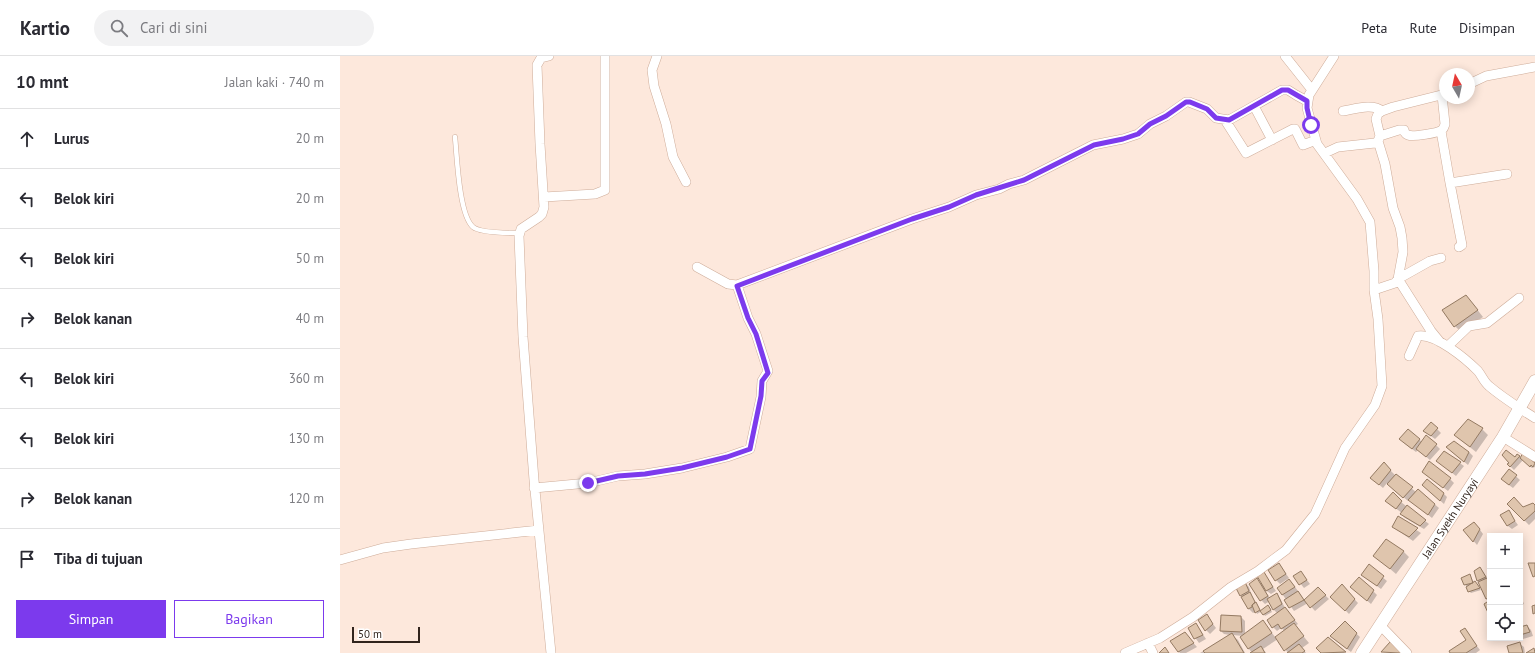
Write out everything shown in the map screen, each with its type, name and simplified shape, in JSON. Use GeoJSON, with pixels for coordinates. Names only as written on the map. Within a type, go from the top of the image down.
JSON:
{"type":"FeatureCollection","features":[{"type":"Feature","properties":{"kind":"main road","name":"Jalan Syekh Nuryayi"},"geometry":{"type":"LineString","coordinates":[[1362,653],[1503,437],[1535,381]]}},
{"type":"Feature","properties":{"kind":"street"},"geometry":{"type":"LineString","coordinates":[[549,56],[541,58],[537,65],[544,207],[542,214],[521,229],[519,233],[523,337],[534,488],[551,653]]}},
{"type":"Feature","properties":{"kind":"street"},"geometry":{"type":"LineString","coordinates":[[544,197],[595,194],[605,190],[605,56]]}},
{"type":"Feature","properties":{"kind":"street"},"geometry":{"type":"LineString","coordinates":[[657,56],[652,70],[654,86],[666,124],[673,157],[686,182]]}},
{"type":"Feature","properties":{"kind":"street"},"geometry":{"type":"LineString","coordinates":[[1285,56],[1312,90]]}},
{"type":"Feature","properties":{"kind":"street"},"geometry":{"type":"LineString","coordinates":[[1125,653],[1151,648],[1160,638],[1193,617],[1231,587],[1258,571],[1286,550],[1315,514],[1345,448],[1375,405],[1382,386],[1378,319],[1378,289],[1374,271],[1370,222],[1357,199],[1317,144],[1307,108],[1307,101],[1312,90],[1334,56]]}},
{"type":"Feature","properties":{"kind":"street"},"geometry":{"type":"LineString","coordinates":[[1475,81],[1486,76],[1535,67]]}},
{"type":"Feature","properties":{"kind":"street"},"geometry":{"type":"LineString","coordinates":[[697,267],[728,284],[737,286],[912,219],[949,207],[976,195],[1024,180],[1094,145],[1123,139],[1138,134],[1150,124],[1166,116],[1185,102],[1190,102],[1205,108],[1216,118],[1229,120],[1282,90],[1287,89],[1307,101]]}},
{"type":"Feature","properties":{"kind":"street"},"geometry":{"type":"LineString","coordinates":[[1439,96],[1382,111],[1378,114],[1376,119],[1393,208],[1402,238],[1403,252],[1398,279],[1431,331],[1444,344],[1477,370],[1487,386],[1535,418]]}},
{"type":"Feature","properties":{"kind":"street"},"geometry":{"type":"LineString","coordinates":[[1325,154],[1338,148],[1375,143],[1379,139],[1399,130],[1404,130],[1406,134],[1410,136],[1441,131],[1445,124],[1444,104]]}},
{"type":"Feature","properties":{"kind":"street"},"geometry":{"type":"LineString","coordinates":[[1254,106],[1272,140]]}},
{"type":"Feature","properties":{"kind":"street"},"geometry":{"type":"LineString","coordinates":[[1343,111],[1373,107],[1379,108],[1382,111]]}},
{"type":"Feature","properties":{"kind":"street"},"geometry":{"type":"LineString","coordinates":[[1225,120],[1245,152],[1293,129],[1295,129],[1303,145],[1316,140]]}},
{"type":"Feature","properties":{"kind":"street"},"geometry":{"type":"LineString","coordinates":[[1441,131],[1462,244],[1458,247]]}},
{"type":"Feature","properties":{"kind":"street"},"geometry":{"type":"LineString","coordinates":[[1450,183],[1507,174]]}},
{"type":"Feature","properties":{"kind":"street"},"geometry":{"type":"LineString","coordinates":[[1378,289],[1395,283],[1398,279],[1430,261],[1441,258]]}},
{"type":"Feature","properties":{"kind":"street"},"geometry":{"type":"LineString","coordinates":[[534,488],[588,483],[618,476],[645,474],[682,468],[727,457],[750,449],[761,396],[762,381],[768,373],[756,334],[748,318],[737,286]]}},
{"type":"Feature","properties":{"kind":"street"},"geometry":{"type":"LineString","coordinates":[[1444,344],[1469,326],[1487,323],[1518,298]]}},
{"type":"Feature","properties":{"kind":"street"},"geometry":{"type":"LineString","coordinates":[[1409,356],[1418,336],[1425,336],[1444,344]]}},
{"type":"Feature","properties":{"kind":"street"},"geometry":{"type":"LineString","coordinates":[[1503,437],[1535,457]]}},
{"type":"Feature","properties":{"kind":"street"},"geometry":{"type":"LineString","coordinates":[[340,560],[383,548],[539,530]]}},
{"type":"Feature","properties":{"kind":"street"},"geometry":{"type":"LineString","coordinates":[[1380,625],[1407,653]]}},
{"type":"Feature","properties":{"kind":"lane"},"geometry":{"type":"LineString","coordinates":[[455,137],[463,206],[468,221],[474,228],[504,233],[519,233]]}},
{"type":"Feature","properties":{"kind":"building"},"geometry":{"type":"Polygon","coordinates":[[[1466,295],[1478,310],[1454,327],[1442,310],[1466,295]]]}},
{"type":"Feature","properties":{"kind":"building"},"geometry":{"type":"Polygon","coordinates":[[[1468,419],[1483,428],[1470,447],[1454,435],[1468,419]]]}},
{"type":"Feature","properties":{"kind":"building"},"geometry":{"type":"Polygon","coordinates":[[[1431,422],[1438,428],[1431,436],[1423,431],[1431,422]]]}},
{"type":"Feature","properties":{"kind":"building"},"geometry":{"type":"Polygon","coordinates":[[[1408,429],[1420,439],[1412,449],[1399,439],[1408,429]]]}},
{"type":"Feature","properties":{"kind":"building"},"geometry":{"type":"Polygon","coordinates":[[[1426,435],[1437,444],[1426,457],[1416,449],[1426,435]]]}},
{"type":"Feature","properties":{"kind":"building"},"geometry":{"type":"Polygon","coordinates":[[[1454,441],[1469,452],[1464,462],[1446,447],[1454,441]]]}},
{"type":"Feature","properties":{"kind":"building"},"geometry":{"type":"Polygon","coordinates":[[[1506,450],[1515,457],[1517,454],[1520,456],[1510,467],[1507,464],[1509,463],[1502,455],[1506,450]]]}},
{"type":"Feature","properties":{"kind":"building"},"geometry":{"type":"Polygon","coordinates":[[[1444,451],[1461,462],[1452,473],[1436,461],[1444,451]]]}},
{"type":"Feature","properties":{"kind":"building"},"geometry":{"type":"Polygon","coordinates":[[[1523,453],[1535,463],[1533,467],[1531,465],[1530,467],[1520,458],[1523,453]]]}},
{"type":"Feature","properties":{"kind":"building"},"geometry":{"type":"Polygon","coordinates":[[[1429,461],[1451,478],[1443,488],[1422,472],[1429,461]]]}},
{"type":"Feature","properties":{"kind":"building"},"geometry":{"type":"Polygon","coordinates":[[[1384,462],[1391,470],[1379,485],[1370,478],[1384,462]]]}},
{"type":"Feature","properties":{"kind":"building"},"geometry":{"type":"Polygon","coordinates":[[[1509,469],[1517,475],[1509,485],[1501,479],[1509,469]]]}},
{"type":"Feature","properties":{"kind":"building"},"geometry":{"type":"Polygon","coordinates":[[[1396,474],[1413,487],[1403,498],[1387,484],[1396,474]]]}},
{"type":"Feature","properties":{"kind":"building"},"geometry":{"type":"Polygon","coordinates":[[[1427,479],[1444,493],[1440,501],[1422,485],[1427,479]]]}},
{"type":"Feature","properties":{"kind":"building"},"geometry":{"type":"Polygon","coordinates":[[[1418,489],[1435,504],[1428,515],[1408,500],[1418,489]]]}},
{"type":"Feature","properties":{"kind":"building"},"geometry":{"type":"Polygon","coordinates":[[[1393,492],[1402,501],[1396,509],[1385,501],[1393,492]]]}},
{"type":"Feature","properties":{"kind":"building"},"geometry":{"type":"Polygon","coordinates":[[[1514,497],[1523,507],[1533,503],[1535,505],[1535,511],[1524,521],[1507,504],[1514,497]]]}},
{"type":"Feature","properties":{"kind":"building"},"geometry":{"type":"Polygon","coordinates":[[[1407,505],[1426,520],[1420,526],[1400,514],[1407,505]]]}},
{"type":"Feature","properties":{"kind":"building"},"geometry":{"type":"Polygon","coordinates":[[[1509,510],[1515,521],[1507,526],[1500,515],[1509,510]]]}},
{"type":"Feature","properties":{"kind":"building"},"geometry":{"type":"Polygon","coordinates":[[[1398,516],[1418,528],[1409,537],[1392,527],[1398,516]]]}},
{"type":"Feature","properties":{"kind":"building"},"geometry":{"type":"Polygon","coordinates":[[[1474,522],[1480,529],[1473,542],[1463,530],[1474,522]]]}},
{"type":"Feature","properties":{"kind":"building"},"geometry":{"type":"Polygon","coordinates":[[[1386,539],[1404,551],[1390,569],[1373,556],[1386,539]]]}},
{"type":"Feature","properties":{"kind":"building"},"geometry":{"type":"Polygon","coordinates":[[[1279,563],[1286,574],[1275,581],[1268,570],[1279,563]]]}},
{"type":"Feature","properties":{"kind":"building"},"geometry":{"type":"Polygon","coordinates":[[[1528,563],[1535,563],[1535,576],[1533,577],[1528,563]]]}},
{"type":"Feature","properties":{"kind":"building"},"geometry":{"type":"Polygon","coordinates":[[[1369,564],[1384,576],[1377,586],[1361,575],[1369,564]]]}},
{"type":"Feature","properties":{"kind":"building"},"geometry":{"type":"Polygon","coordinates":[[[1480,567],[1486,577],[1477,581],[1474,571],[1480,567]]]}},
{"type":"Feature","properties":{"kind":"building"},"geometry":{"type":"Polygon","coordinates":[[[1301,571],[1307,580],[1299,585],[1293,576],[1301,571]]]}},
{"type":"Feature","properties":{"kind":"building"},"geometry":{"type":"Polygon","coordinates":[[[1264,572],[1273,587],[1266,591],[1257,576],[1264,572]]]}},
{"type":"Feature","properties":{"kind":"building"},"geometry":{"type":"Polygon","coordinates":[[[1470,574],[1473,583],[1464,585],[1461,578],[1470,574]]]}},
{"type":"Feature","properties":{"kind":"building"},"geometry":{"type":"Polygon","coordinates":[[[1359,577],[1374,590],[1367,601],[1350,587],[1359,577]]]}},
{"type":"Feature","properties":{"kind":"building"},"geometry":{"type":"Polygon","coordinates":[[[1257,578],[1268,596],[1260,601],[1249,584],[1257,578]]]}},
{"type":"Feature","properties":{"kind":"building"},"geometry":{"type":"Polygon","coordinates":[[[1487,578],[1487,598],[1486,599],[1478,582],[1487,578]]]}},
{"type":"Feature","properties":{"kind":"building"},"geometry":{"type":"Polygon","coordinates":[[[1289,579],[1295,587],[1282,595],[1277,588],[1289,579]]]}},
{"type":"Feature","properties":{"kind":"building"},"geometry":{"type":"Polygon","coordinates":[[[1475,581],[1480,588],[1468,592],[1466,587],[1475,581]]]}},
{"type":"Feature","properties":{"kind":"building"},"geometry":{"type":"Polygon","coordinates":[[[1245,582],[1249,591],[1240,596],[1236,588],[1245,582]]]}},
{"type":"Feature","properties":{"kind":"building"},"geometry":{"type":"Polygon","coordinates":[[[1342,584],[1355,599],[1345,611],[1330,597],[1342,584]]]}},
{"type":"Feature","properties":{"kind":"building"},"geometry":{"type":"Polygon","coordinates":[[[1318,587],[1326,595],[1310,608],[1304,600],[1318,587]]]}},
{"type":"Feature","properties":{"kind":"building"},"geometry":{"type":"Polygon","coordinates":[[[1298,591],[1304,600],[1289,608],[1284,600],[1298,591]]]}},
{"type":"Feature","properties":{"kind":"building"},"geometry":{"type":"Polygon","coordinates":[[[1250,592],[1255,602],[1252,607],[1248,609],[1241,597],[1250,592]]]}},
{"type":"Feature","properties":{"kind":"building"},"geometry":{"type":"Polygon","coordinates":[[[1277,593],[1282,604],[1273,610],[1267,599],[1277,593]]]}},
{"type":"Feature","properties":{"kind":"building"},"geometry":{"type":"Polygon","coordinates":[[[1256,602],[1260,610],[1255,613],[1252,605],[1256,602]]]}},
{"type":"Feature","properties":{"kind":"building"},"geometry":{"type":"Polygon","coordinates":[[[1487,602],[1487,610],[1484,604],[1487,602]]]}},
{"type":"Feature","properties":{"kind":"building"},"geometry":{"type":"Polygon","coordinates":[[[1268,605],[1271,610],[1263,615],[1260,611],[1268,605]]]}},
{"type":"Feature","properties":{"kind":"building"},"geometry":{"type":"Polygon","coordinates":[[[1535,605],[1535,613],[1533,614],[1532,606],[1535,605]]]}},
{"type":"Feature","properties":{"kind":"building"},"geometry":{"type":"Polygon","coordinates":[[[1285,607],[1295,620],[1281,629],[1278,624],[1272,628],[1267,620],[1285,607]]]}},
{"type":"Feature","properties":{"kind":"building"},"geometry":{"type":"Polygon","coordinates":[[[1207,614],[1213,624],[1205,631],[1198,620],[1207,614]]]}},
{"type":"Feature","properties":{"kind":"building"},"geometry":{"type":"Polygon","coordinates":[[[1221,615],[1241,616],[1242,632],[1220,631],[1221,615]]]}},
{"type":"Feature","properties":{"kind":"building"},"geometry":{"type":"Polygon","coordinates":[[[1263,620],[1272,633],[1248,649],[1240,637],[1263,620]]]}},
{"type":"Feature","properties":{"kind":"building"},"geometry":{"type":"Polygon","coordinates":[[[1345,621],[1357,633],[1347,649],[1330,636],[1345,621]]]}},
{"type":"Feature","properties":{"kind":"building"},"geometry":{"type":"Polygon","coordinates":[[[1196,623],[1203,635],[1194,639],[1188,628],[1196,623]]]}},
{"type":"Feature","properties":{"kind":"building"},"geometry":{"type":"Polygon","coordinates":[[[1294,623],[1304,636],[1284,651],[1275,637],[1294,623]]]}},
{"type":"Feature","properties":{"kind":"building"},"geometry":{"type":"Polygon","coordinates":[[[1527,625],[1530,632],[1523,634],[1523,626],[1527,625]]]}},
{"type":"Feature","properties":{"kind":"building"},"geometry":{"type":"Polygon","coordinates":[[[1465,628],[1477,646],[1466,653],[1450,653],[1449,651],[1466,640],[1460,631],[1465,628]]]}},
{"type":"Feature","properties":{"kind":"building"},"geometry":{"type":"Polygon","coordinates":[[[1185,632],[1194,643],[1178,652],[1170,641],[1185,632]]]}},
{"type":"Feature","properties":{"kind":"building"},"geometry":{"type":"Polygon","coordinates":[[[1232,633],[1244,653],[1205,653],[1203,651],[1232,633]]]}},
{"type":"Feature","properties":{"kind":"building"},"geometry":{"type":"Polygon","coordinates":[[[1328,637],[1346,652],[1321,653],[1316,648],[1328,637]]]}},
{"type":"Feature","properties":{"kind":"building"},"geometry":{"type":"Polygon","coordinates":[[[1390,642],[1401,652],[1400,653],[1381,652],[1390,642]]]}},
{"type":"Feature","properties":{"kind":"building"},"geometry":{"type":"Polygon","coordinates":[[[1520,642],[1523,653],[1509,653],[1507,646],[1520,642]]]}},
{"type":"Feature","properties":{"kind":"building"},"geometry":{"type":"Polygon","coordinates":[[[1299,644],[1305,651],[1302,653],[1287,653],[1299,644]]]}},
{"type":"Feature","properties":{"kind":"building"},"geometry":{"type":"Polygon","coordinates":[[[1261,646],[1265,653],[1250,653],[1261,646]]]}},
{"type":"Feature","properties":{"kind":"building"},"geometry":{"type":"Polygon","coordinates":[[[1165,647],[1169,653],[1159,653],[1165,647]]]}},
{"type":"Feature","properties":{"kind":"building"},"geometry":{"type":"Polygon","coordinates":[[[1534,648],[1535,653],[1526,653],[1534,648]]]}},
{"type":"Feature","properties":{"kind":"route"},"geometry":{"type":"LineString","coordinates":[[588,483],[618,476],[645,474],[682,468],[745,452],[750,449],[752,446],[761,396],[762,381],[768,373],[756,334],[748,318],[737,286],[912,219],[949,207],[976,195],[1024,180],[1032,175],[1049,169],[1096,144],[1136,135],[1156,120],[1166,116],[1186,102],[1190,102],[1207,109],[1218,119],[1229,120],[1282,90],[1287,89],[1307,101],[1311,125]]}}]}
